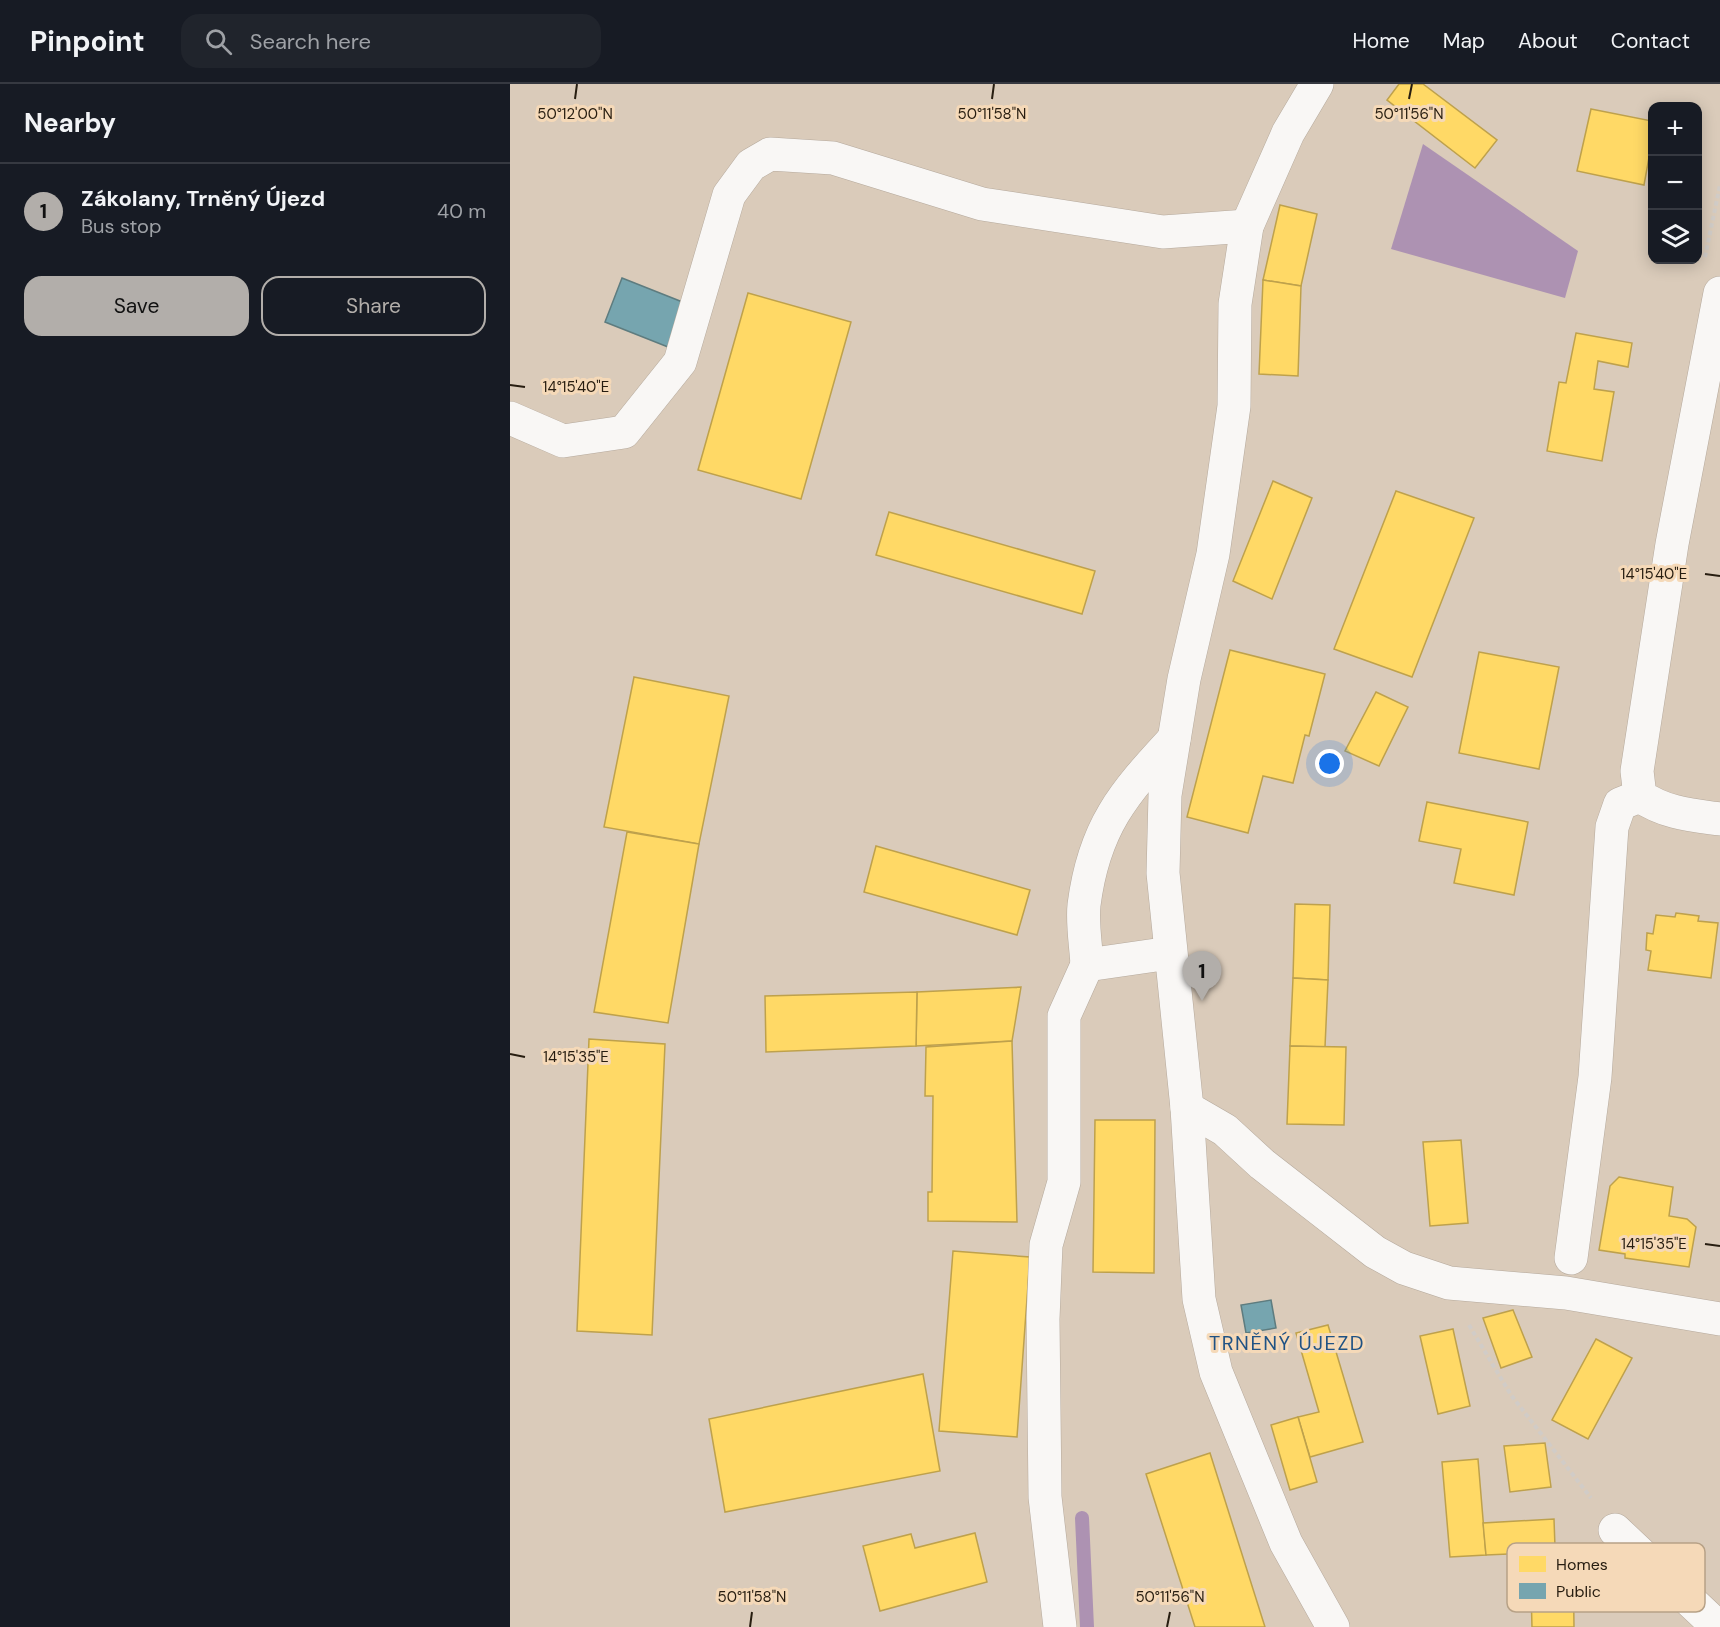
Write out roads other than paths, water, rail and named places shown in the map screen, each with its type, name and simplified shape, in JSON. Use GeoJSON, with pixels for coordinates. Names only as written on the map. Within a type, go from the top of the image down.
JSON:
{"type":"FeatureCollection","features":[{"type":"Feature","properties":{"kind":"street"},"geometry":{"type":"LineString","coordinates":[[1317,84],[1288,133],[1247,226],[1235,304],[1234,406],[1213,554],[1184,679],[1165,795],[1163,873],[1187,1108],[1199,1299],[1216,1372],[1286,1543],[1333,1627]]}},
{"type":"Feature","properties":{"kind":"street"},"geometry":{"type":"LineString","coordinates":[[510,418],[564,441],[624,432],[680,362],[729,195],[751,165],[770,154],[833,158],[982,204],[1163,232],[1247,226]]}},
{"type":"Feature","properties":{"kind":"street"},"geometry":{"type":"LineString","coordinates":[[1640,796],[1637,771],[1672,544],[1720,293]]}},
{"type":"Feature","properties":{"kind":"street"},"geometry":{"type":"LineString","coordinates":[[1060,1627],[1045,1497],[1043,1319],[1046,1245],[1064,1182],[1064,1016],[1087,965],[1084,907],[1094,852],[1116,805],[1174,739]]}},
{"type":"Feature","properties":{"kind":"street"},"geometry":{"type":"LineString","coordinates":[[1640,796],[1667,812],[1720,819]]}},
{"type":"Feature","properties":{"kind":"street"},"geometry":{"type":"LineString","coordinates":[[1570,1258],[1595,1077],[1612,827],[1620,804],[1640,796]]}},
{"type":"Feature","properties":{"kind":"street"},"geometry":{"type":"LineString","coordinates":[[1087,965],[1170,953]]}},
{"type":"Feature","properties":{"kind":"street"},"geometry":{"type":"LineString","coordinates":[[1187,1108],[1225,1130],[1262,1164],[1375,1252],[1404,1268],[1449,1283],[1566,1293],[1720,1319]]}},
{"type":"Feature","properties":{"kind":"street"},"geometry":{"type":"LineString","coordinates":[[1615,1530],[1629,1543]]}},
{"type":"Feature","properties":{"kind":"street"},"geometry":{"type":"LineString","coordinates":[[1702,1612],[1718,1627]]}},
{"type":"Feature","properties":{"kind":"waterway"},"geometry":{"type":"LineString","coordinates":[[1082,1518],[1087,1627]]}},
{"type":"Feature","properties":{"kind":"place","name":"Zákolany, Trněný Újezd"},"geometry":{"type":"Point","coordinates":[1202,1001]}},
{"type":"Feature","properties":{"kind":"district","name":"TRNĚNÝ ÚJEZD"},"geometry":{"type":"Point","coordinates":[1287,1343]}}]}
